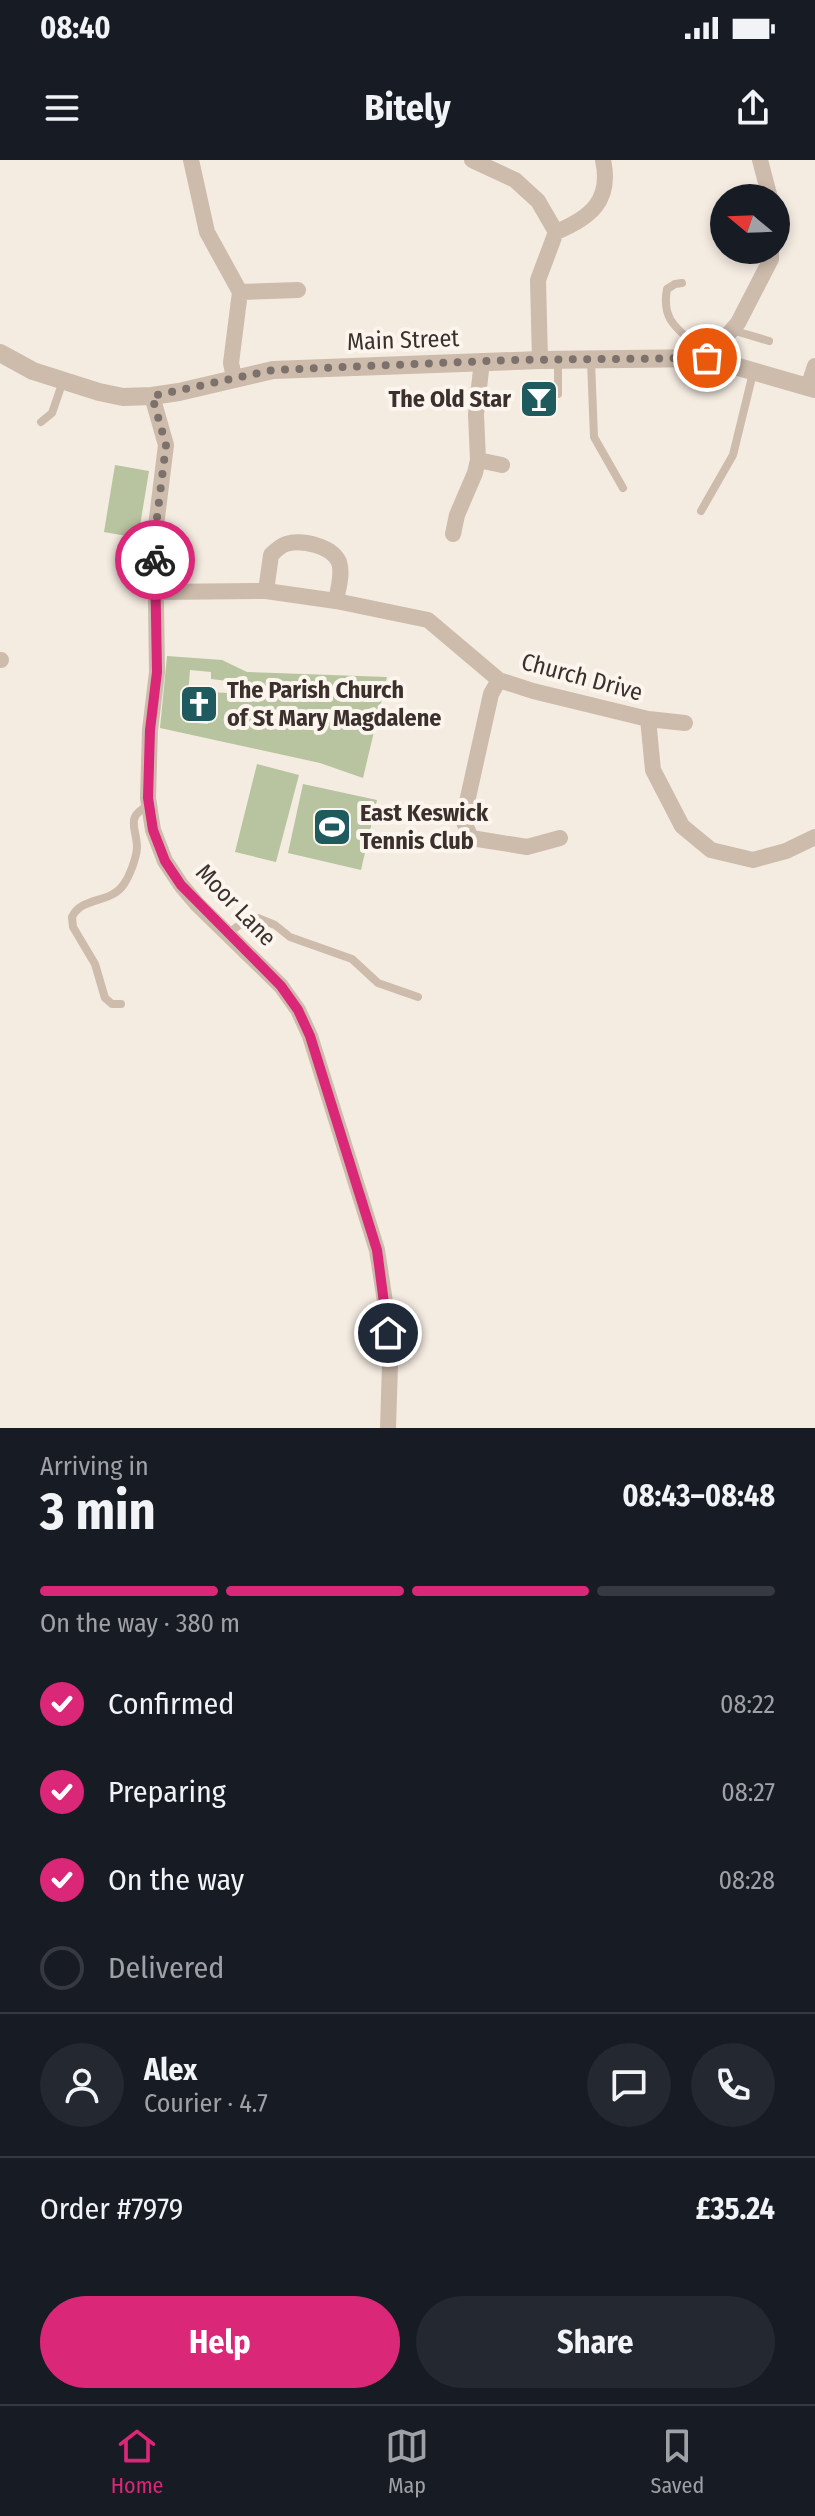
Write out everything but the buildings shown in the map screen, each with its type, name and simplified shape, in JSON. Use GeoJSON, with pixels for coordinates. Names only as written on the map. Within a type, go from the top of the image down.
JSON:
{"type":"FeatureCollection","features":[{"type":"Feature","properties":{"kind":"street"},"geometry":{"type":"LineString","coordinates":[[191,160],[207,232],[240,292],[231,363],[234,377]]}},
{"type":"Feature","properties":{"kind":"street"},"geometry":{"type":"LineString","coordinates":[[472,160],[515,180],[538,201],[556,232]]}},
{"type":"Feature","properties":{"kind":"street"},"geometry":{"type":"LineString","coordinates":[[549,360],[538,280],[556,232],[582,221],[599,201],[607,177],[603,160]]}},
{"type":"Feature","properties":{"kind":"street"},"geometry":{"type":"LineString","coordinates":[[760,160],[766,184]]}},
{"type":"Feature","properties":{"kind":"street"},"geometry":{"type":"LineString","coordinates":[[701,358],[738,323],[768,264]]}},
{"type":"Feature","properties":{"kind":"street"},"geometry":{"type":"LineString","coordinates":[[240,292],[298,290]]}},
{"type":"Feature","properties":{"kind":"street","name":"Main Street"},"geometry":{"type":"LineString","coordinates":[[0,353],[33,371],[123,397],[152,396],[273,370],[482,361],[701,358],[812,388]]}},
{"type":"Feature","properties":{"kind":"street"},"geometry":{"type":"LineString","coordinates":[[453,534],[478,460],[476,414],[482,361]]}},
{"type":"Feature","properties":{"kind":"street"},"geometry":{"type":"LineString","coordinates":[[812,388],[815,366]]}},
{"type":"Feature","properties":{"kind":"street","name":"Moor Lane"},"geometry":{"type":"LineString","coordinates":[[152,396],[166,445],[155,534],[157,672],[150,730],[149,805],[153,830],[165,861],[197,904],[281,986],[298,1010],[310,1036],[377,1250],[390,1364],[388,1428]]}},
{"type":"Feature","properties":{"kind":"street"},"geometry":{"type":"LineString","coordinates":[[478,460],[502,465]]}},
{"type":"Feature","properties":{"kind":"street"},"geometry":{"type":"LineString","coordinates":[[266,591],[271,555],[284,544],[300,543],[324,548],[336,557],[341,571],[336,601]]}},
{"type":"Feature","properties":{"kind":"street","name":"Church Drive"},"geometry":{"type":"LineString","coordinates":[[155,592],[266,591],[336,601],[428,620],[499,680],[648,719],[685,723]]}},
{"type":"Feature","properties":{"kind":"street"},"geometry":{"type":"LineString","coordinates":[[499,680],[491,694],[463,820],[471,838],[526,854],[560,838]]}},
{"type":"Feature","properties":{"kind":"street","name":"Church Drive"},"geometry":{"type":"LineString","coordinates":[[648,719],[653,770],[682,826],[711,850],[753,860],[786,851],[815,837]]}},
{"type":"Feature","properties":{"kind":"lane"},"geometry":{"type":"LineString","coordinates":[[682,283],[667,289],[668,314],[673,327],[692,342],[701,358]]}},
{"type":"Feature","properties":{"kind":"lane"},"geometry":{"type":"LineString","coordinates":[[731,330],[769,341]]}},
{"type":"Feature","properties":{"kind":"lane"},"geometry":{"type":"LineString","coordinates":[[549,360],[558,394]]}},
{"type":"Feature","properties":{"kind":"lane"},"geometry":{"type":"LineString","coordinates":[[591,361],[594,437],[623,488]]}},
{"type":"Feature","properties":{"kind":"lane"},"geometry":{"type":"LineString","coordinates":[[701,511],[733,455],[753,373]]}},
{"type":"Feature","properties":{"kind":"lane"},"geometry":{"type":"LineString","coordinates":[[41,422],[52,413],[63,381]]}},
{"type":"Feature","properties":{"kind":"lane"},"geometry":{"type":"LineString","coordinates":[[121,1004],[112,1004],[105,998],[95,964],[73,927],[72,917],[82,905],[109,897],[124,884],[137,850],[133,823],[139,810],[149,805]]}},
{"type":"Feature","properties":{"kind":"lane"},"geometry":{"type":"LineString","coordinates":[[228,933],[247,920],[258,918],[275,925],[290,937],[352,959],[378,983],[418,997]]}},
{"type":"Feature","properties":{"kind":"green space"},"geometry":{"type":"Polygon","coordinates":[[[115,465],[149,471],[138,538],[104,532],[115,465]]]}},
{"type":"Feature","properties":{"kind":"green space"},"geometry":{"type":"Polygon","coordinates":[[[167,656],[222,660],[247,672],[387,677],[363,778],[320,763],[160,728],[167,656]],[[190,670],[186,722],[208,724],[211,692],[227,693],[228,681],[211,679],[211,672],[190,670]]]}},
{"type":"Feature","properties":{"kind":"green space"},"geometry":{"type":"Polygon","coordinates":[[[257,764],[299,775],[276,862],[235,852],[257,764]]]}},
{"type":"Feature","properties":{"kind":"green space","name":"East Keswick Tennis Club"},"geometry":{"type":"Polygon","coordinates":[[[303,784],[377,800],[361,870],[288,853],[303,784]]]}},
{"type":"Feature","properties":{"kind":"way so far"},"geometry":{"type":"LineString","coordinates":[[155,560],[155,534],[166,445],[152,396],[273,370],[511,360],[707,358]]}},
{"type":"Feature","properties":{"kind":"place","name":"The Old Star"},"geometry":{"type":"Point","coordinates":[539,399]}},
{"type":"Feature","properties":{"kind":"place","name":"The Parish Church of St Mary Magdalene"},"geometry":{"type":"Point","coordinates":[199,704]}},
{"type":"Feature","properties":{"kind":"place","name":"East Keswick Tennis Club"},"geometry":{"type":"Point","coordinates":[332,827]}},
{"type":"Feature","properties":{"kind":"route"},"geometry":{"type":"LineString","coordinates":[[155,560],[157,672],[150,730],[148,798],[153,830],[165,861],[181,885],[281,986],[298,1010],[310,1036],[364,1203],[377,1250],[388,1333]]}}]}
